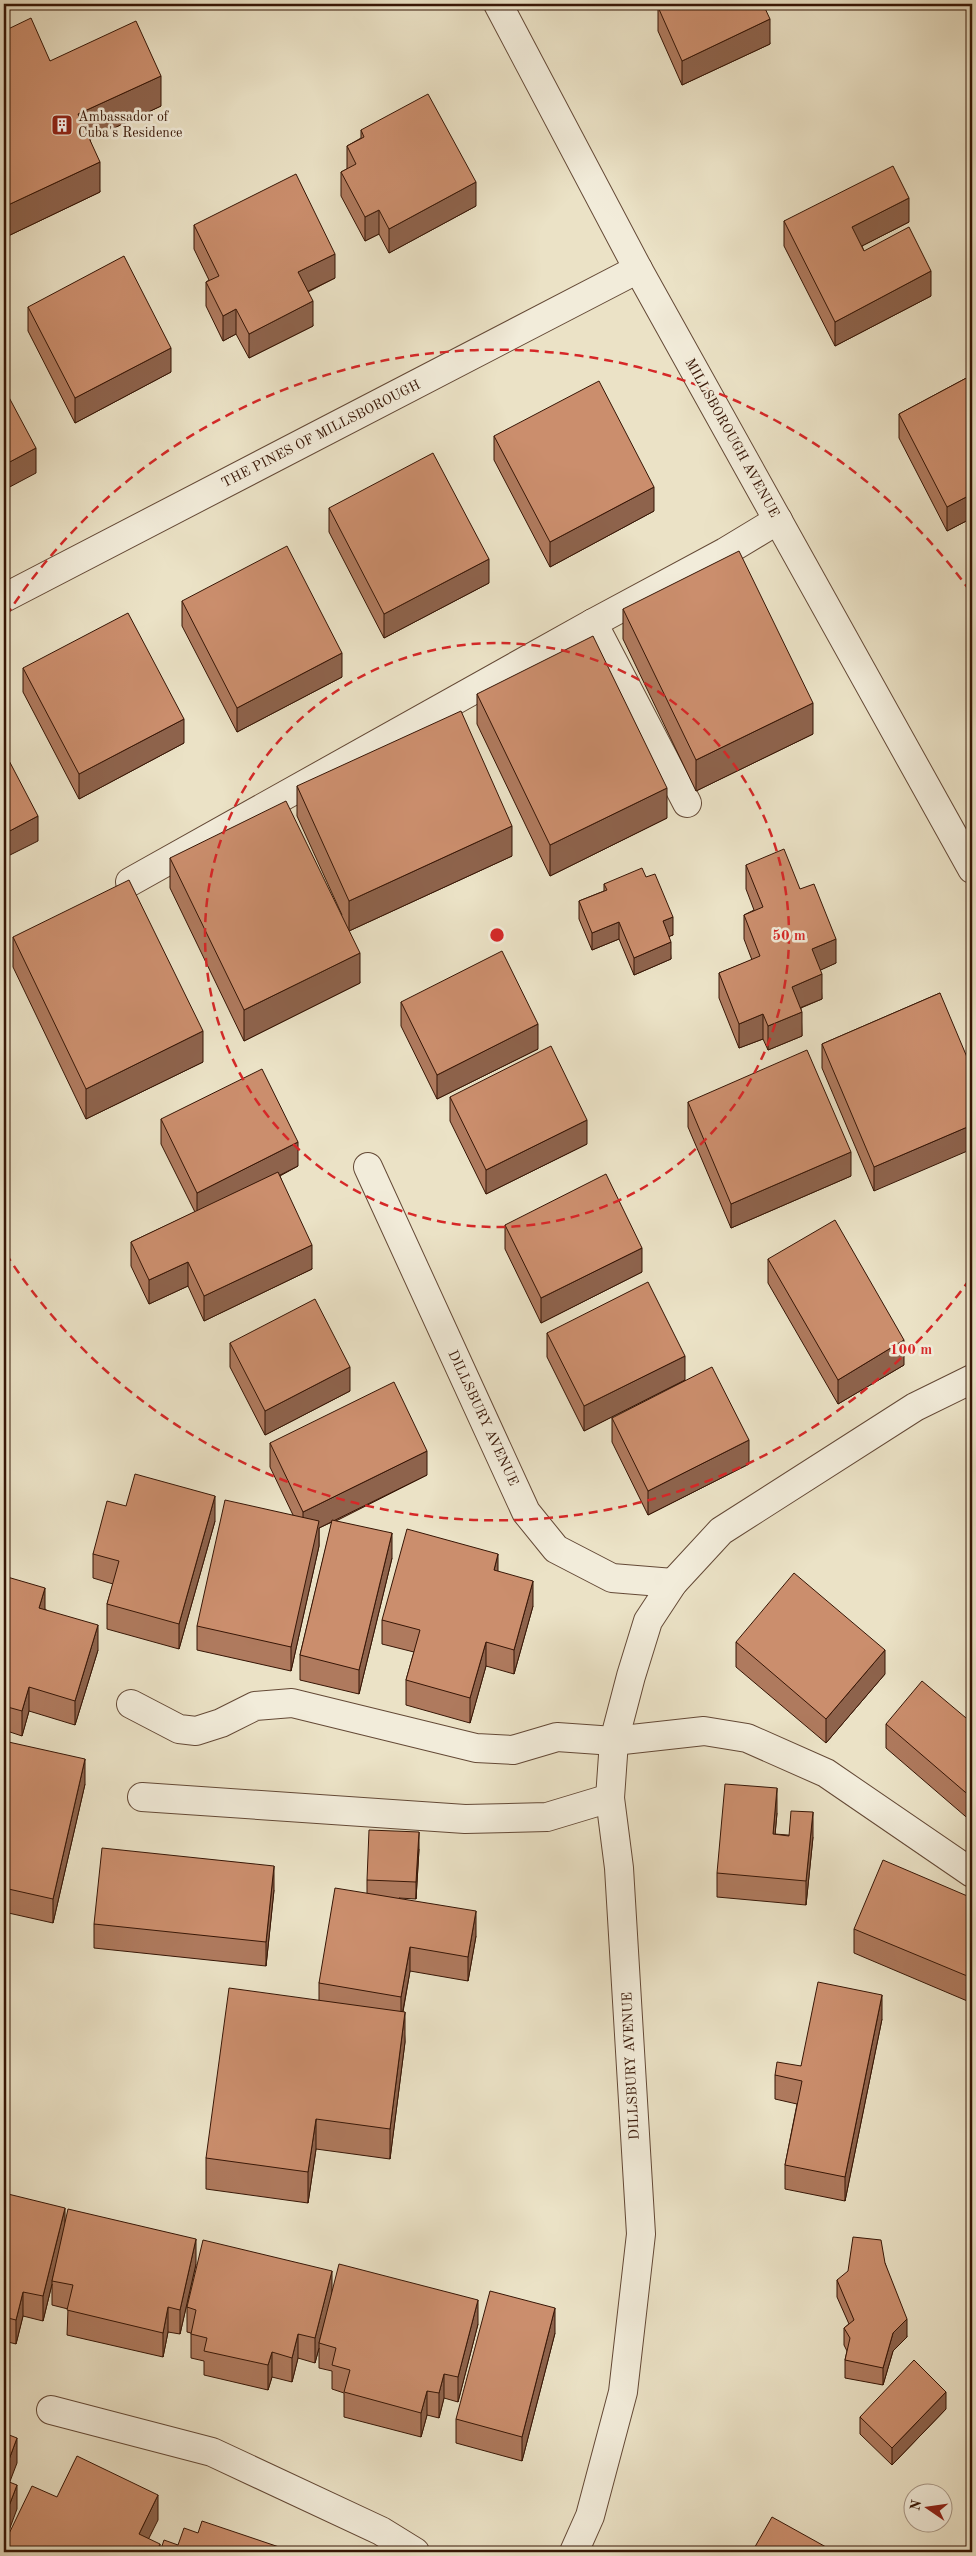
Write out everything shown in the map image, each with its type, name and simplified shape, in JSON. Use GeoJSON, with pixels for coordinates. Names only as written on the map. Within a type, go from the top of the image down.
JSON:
{"type":"FeatureCollection","features":[{"type":"Feature","properties":{"kind":"street","name":"MILLSBOROUGH AVENUE"},"geometry":{"type":"LineString","coordinates":[[498,4],[638,269],[972,869]]}},
{"type":"Feature","properties":{"kind":"street","name":"THE PINES OF MILLSBOROUGH"},"geometry":{"type":"LineString","coordinates":[[4,598],[638,269]]}},
{"type":"Feature","properties":{"kind":"street"},"geometry":{"type":"LineString","coordinates":[[130,882],[593,623],[726,552],[778,520]]}},
{"type":"Feature","properties":{"kind":"street"},"geometry":{"type":"LineString","coordinates":[[593,623],[687,803]]}},
{"type":"Feature","properties":{"kind":"street","name":"DILLSBURY AVENUE"},"geometry":{"type":"LineString","coordinates":[[368,1167],[526,1512],[556,1550],[612,1578],[673,1583]]}},
{"type":"Feature","properties":{"kind":"street","name":"DILLSBURY AVENUE"},"geometry":{"type":"LineString","coordinates":[[574,2552],[590,2516],[623,2392],[641,2234],[619,1868],[610,1798],[614,1741],[648,1621],[673,1583],[721,1531],[915,1407],[972,1378]]}},
{"type":"Feature","properties":{"kind":"street"},"geometry":{"type":"LineString","coordinates":[[131,1704],[179,1729],[196,1731],[221,1723],[255,1706],[292,1703],[476,1748],[513,1750],[557,1737],[614,1741],[704,1731],[746,1738],[826,1773],[972,1873]]}},
{"type":"Feature","properties":{"kind":"street"},"geometry":{"type":"LineString","coordinates":[[142,1797],[465,1819],[547,1817],[610,1798]]}},
{"type":"Feature","properties":{"kind":"street"},"geometry":{"type":"LineString","coordinates":[[51,2410],[212,2452],[381,2532],[415,2552]]}},
{"type":"Feature","properties":{"kind":"building"},"geometry":{"type":"Polygon","coordinates":[[[664,4],[763,4],[770,19],[682,61],[658,7],[664,4]]]}},
{"type":"Feature","properties":{"kind":"building","name":"Ambassador of Cuba's Residence"},"geometry":{"type":"Polygon","coordinates":[[[31,18],[50,61],[136,21],[161,76],[78,114],[100,162],[8,205],[4,196],[4,31],[31,18]]]}},
{"type":"Feature","properties":{"kind":"building"},"geometry":{"type":"Polygon","coordinates":[[[428,94],[476,182],[389,229],[379,210],[365,217],[341,172],[356,164],[347,146],[364,137],[361,130],[428,94]]]}},
{"type":"Feature","properties":{"kind":"building"},"geometry":{"type":"Polygon","coordinates":[[[893,166],[909,198],[852,227],[864,251],[909,227],[931,271],[835,322],[784,221],[893,166]]]}},
{"type":"Feature","properties":{"kind":"building"},"geometry":{"type":"Polygon","coordinates":[[[296,174],[335,254],[298,272],[313,301],[249,334],[236,309],[223,316],[206,282],[219,276],[194,225],[296,174]]]}},
{"type":"Feature","properties":{"kind":"building"},"geometry":{"type":"Polygon","coordinates":[[[124,256],[171,348],[75,398],[28,307],[124,256]]]}},
{"type":"Feature","properties":{"kind":"building"},"geometry":{"type":"Polygon","coordinates":[[[972,375],[972,494],[947,507],[899,414],[972,375]]]}},
{"type":"Feature","properties":{"kind":"building"},"geometry":{"type":"Polygon","coordinates":[[[599,381],[654,487],[550,542],[494,436],[599,381]]]}},
{"type":"Feature","properties":{"kind":"building"},"geometry":{"type":"Polygon","coordinates":[[[4,388],[36,448],[4,465],[4,388]]]}},
{"type":"Feature","properties":{"kind":"building"},"geometry":{"type":"Polygon","coordinates":[[[433,453],[489,559],[384,614],[329,508],[433,453]]]}},
{"type":"Feature","properties":{"kind":"building"},"geometry":{"type":"Polygon","coordinates":[[[287,546],[342,653],[237,708],[182,601],[287,546]]]}},
{"type":"Feature","properties":{"kind":"building"},"geometry":{"type":"Polygon","coordinates":[[[739,551],[813,703],[696,760],[623,609],[739,551]]]}},
{"type":"Feature","properties":{"kind":"building"},"geometry":{"type":"Polygon","coordinates":[[[128,613],[184,719],[79,774],[23,668],[128,613]]]}},
{"type":"Feature","properties":{"kind":"building"},"geometry":{"type":"Polygon","coordinates":[[[593,636],[667,788],[550,845],[477,694],[593,636]]]}},
{"type":"Feature","properties":{"kind":"building"},"geometry":{"type":"Polygon","coordinates":[[[461,711],[512,826],[349,901],[297,786],[461,711]]]}},
{"type":"Feature","properties":{"kind":"building"},"geometry":{"type":"Polygon","coordinates":[[[4,751],[38,816],[4,834],[4,751]]]}},
{"type":"Feature","properties":{"kind":"building"},"geometry":{"type":"Polygon","coordinates":[[[286,801],[360,953],[244,1010],[170,858],[286,801]]]}},
{"type":"Feature","properties":{"kind":"building"},"geometry":{"type":"Polygon","coordinates":[[[784,849],[800,889],[814,884],[836,939],[812,949],[822,974],[792,987],[802,1012],[768,1026],[763,1014],[739,1024],[719,973],[760,956],[744,915],[763,907],[746,865],[784,849]]]}},
{"type":"Feature","properties":{"kind":"building"},"geometry":{"type":"Polygon","coordinates":[[[642,868],[646,877],[655,874],[673,917],[663,921],[671,942],[634,958],[619,922],[592,933],[579,901],[607,890],[604,884],[642,868]]]}},
{"type":"Feature","properties":{"kind":"building"},"geometry":{"type":"Polygon","coordinates":[[[129,880],[203,1031],[86,1089],[13,937],[129,880]]]}},
{"type":"Feature","properties":{"kind":"building"},"geometry":{"type":"Polygon","coordinates":[[[502,951],[538,1024],[437,1075],[401,1002],[502,951]]]}},
{"type":"Feature","properties":{"kind":"building"},"geometry":{"type":"Polygon","coordinates":[[[940,993],[972,1069],[972,1125],[874,1167],[822,1044],[940,993]]]}},
{"type":"Feature","properties":{"kind":"building"},"geometry":{"type":"Polygon","coordinates":[[[551,1046],[587,1120],[486,1170],[450,1097],[551,1046]]]}},
{"type":"Feature","properties":{"kind":"building"},"geometry":{"type":"Polygon","coordinates":[[[807,1050],[851,1152],[731,1204],[688,1102],[807,1050]]]}},
{"type":"Feature","properties":{"kind":"building"},"geometry":{"type":"Polygon","coordinates":[[[262,1069],[298,1142],[197,1193],[161,1119],[262,1069]]]}},
{"type":"Feature","properties":{"kind":"building"},"geometry":{"type":"Polygon","coordinates":[[[278,1172],[312,1245],[204,1296],[188,1262],[149,1280],[131,1242],[278,1172]]]}},
{"type":"Feature","properties":{"kind":"building"},"geometry":{"type":"Polygon","coordinates":[[[606,1174],[642,1248],[541,1298],[505,1225],[606,1174]]]}},
{"type":"Feature","properties":{"kind":"building"},"geometry":{"type":"Polygon","coordinates":[[[835,1220],[904,1340],[838,1380],[768,1259],[835,1220]]]}},
{"type":"Feature","properties":{"kind":"building"},"geometry":{"type":"Polygon","coordinates":[[[648,1282],[685,1356],[584,1406],[547,1333],[648,1282]]]}},
{"type":"Feature","properties":{"kind":"building"},"geometry":{"type":"Polygon","coordinates":[[[315,1299],[350,1367],[265,1411],[230,1343],[315,1299]]]}},
{"type":"Feature","properties":{"kind":"building"},"geometry":{"type":"Polygon","coordinates":[[[712,1367],[749,1440],[648,1491],[612,1418],[712,1367]]]}},
{"type":"Feature","properties":{"kind":"building"},"geometry":{"type":"Polygon","coordinates":[[[394,1382],[427,1451],[303,1512],[270,1443],[394,1382]]]}},
{"type":"Feature","properties":{"kind":"building"},"geometry":{"type":"Polygon","coordinates":[[[135,1474],[215,1496],[179,1624],[107,1604],[119,1561],[93,1554],[107,1501],[126,1506],[135,1474]]]}},
{"type":"Feature","properties":{"kind":"building"},"geometry":{"type":"Polygon","coordinates":[[[225,1500],[319,1521],[291,1647],[197,1626],[225,1500]]]}},
{"type":"Feature","properties":{"kind":"building"},"geometry":{"type":"Polygon","coordinates":[[[332,1520],[392,1533],[359,1670],[300,1655],[332,1520]]]}},
{"type":"Feature","properties":{"kind":"building"},"geometry":{"type":"Polygon","coordinates":[[[407,1529],[498,1554],[494,1570],[533,1581],[514,1650],[486,1642],[470,1698],[406,1680],[420,1630],[382,1620],[407,1529]]]}},
{"type":"Feature","properties":{"kind":"building"},"geometry":{"type":"Polygon","coordinates":[[[794,1573],[885,1650],[826,1719],[736,1642],[794,1573]]]}},
{"type":"Feature","properties":{"kind":"building"},"geometry":{"type":"Polygon","coordinates":[[[4,1576],[45,1588],[39,1608],[98,1625],[75,1701],[29,1687],[22,1711],[4,1706],[4,1576]]]}},
{"type":"Feature","properties":{"kind":"building"},"geometry":{"type":"Polygon","coordinates":[[[922,1681],[972,1723],[972,1798],[886,1724],[922,1681]]]}},
{"type":"Feature","properties":{"kind":"building"},"geometry":{"type":"Polygon","coordinates":[[[4,1741],[85,1759],[53,1899],[4,1888],[4,1741]]]}},
{"type":"Feature","properties":{"kind":"building"},"geometry":{"type":"Polygon","coordinates":[[[725,1784],[777,1788],[773,1834],[789,1836],[791,1811],[813,1812],[806,1881],[717,1873],[725,1784]]]}},
{"type":"Feature","properties":{"kind":"building"},"geometry":{"type":"Polygon","coordinates":[[[369,1830],[419,1832],[416,1882],[367,1880],[369,1830]]]}},
{"type":"Feature","properties":{"kind":"building"},"geometry":{"type":"Polygon","coordinates":[[[102,1848],[274,1866],[266,1942],[94,1924],[102,1848]]]}},
{"type":"Feature","properties":{"kind":"building"},"geometry":{"type":"Polygon","coordinates":[[[883,1860],[972,1898],[972,1978],[854,1929],[883,1860]]]}},
{"type":"Feature","properties":{"kind":"building"},"geometry":{"type":"Polygon","coordinates":[[[335,1888],[476,1911],[468,1957],[410,1947],[401,1997],[319,1983],[335,1888]]]}},
{"type":"Feature","properties":{"kind":"building"},"geometry":{"type":"Polygon","coordinates":[[[818,1982],[882,1995],[845,2177],[785,2165],[802,2081],[775,2075],[777,2062],[801,2066],[818,1982]]]}},
{"type":"Feature","properties":{"kind":"building"},"geometry":{"type":"Polygon","coordinates":[[[229,1988],[405,2012],[390,2129],[316,2119],[308,2172],[206,2158],[229,1988]]]}},
{"type":"Feature","properties":{"kind":"building"},"geometry":{"type":"Polygon","coordinates":[[[4,2193],[65,2208],[43,2296],[23,2292],[16,2320],[4,2317],[4,2193]]]}},
{"type":"Feature","properties":{"kind":"building"},"geometry":{"type":"Polygon","coordinates":[[[68,2209],[196,2239],[180,2310],[168,2307],[163,2333],[67,2310],[73,2285],[52,2281],[68,2209]]]}},
{"type":"Feature","properties":{"kind":"building"},"geometry":{"type":"Polygon","coordinates":[[[853,2237],[881,2240],[885,2263],[907,2319],[893,2333],[883,2368],[845,2360],[850,2338],[844,2328],[854,2320],[837,2280],[848,2271],[853,2237]]]}},
{"type":"Feature","properties":{"kind":"building"},"geometry":{"type":"Polygon","coordinates":[[[203,2240],[332,2271],[315,2338],[298,2334],[292,2358],[272,2352],[268,2365],[204,2351],[207,2338],[191,2334],[196,2310],[187,2307],[203,2240]]]}},
{"type":"Feature","properties":{"kind":"building"},"geometry":{"type":"Polygon","coordinates":[[[339,2264],[478,2300],[458,2377],[444,2374],[439,2393],[427,2391],[421,2413],[344,2392],[350,2370],[332,2365],[336,2348],[319,2343],[339,2264]]]}},
{"type":"Feature","properties":{"kind":"building"},"geometry":{"type":"Polygon","coordinates":[[[490,2291],[555,2308],[522,2437],[456,2419],[490,2291]]]}},
{"type":"Feature","properties":{"kind":"building"},"geometry":{"type":"Polygon","coordinates":[[[914,2360],[946,2392],[892,2448],[860,2417],[914,2360]]]}},
{"type":"Feature","properties":{"kind":"building"},"geometry":{"type":"Polygon","coordinates":[[[4,2433],[17,2438],[4,2473],[4,2433]]]}},
{"type":"Feature","properties":{"kind":"building"},"geometry":{"type":"Polygon","coordinates":[[[77,2456],[158,2495],[139,2534],[160,2544],[156,2552],[4,2552],[4,2544],[32,2486],[57,2497],[77,2456]]]}},
{"type":"Feature","properties":{"kind":"building"},"geometry":{"type":"Polygon","coordinates":[[[4,2480],[17,2485],[4,2519],[4,2480]]]}},
{"type":"Feature","properties":{"kind":"building"},"geometry":{"type":"Polygon","coordinates":[[[772,2517],[835,2552],[752,2552],[772,2517]]]}},
{"type":"Feature","properties":{"kind":"building"},"geometry":{"type":"Polygon","coordinates":[[[202,2521],[285,2549],[284,2552],[160,2552],[164,2540],[178,2545],[184,2528],[198,2533],[202,2521]]]}},
{"type":"Feature","properties":{"kind":"place","name":"Ambassador of Cuba's Residence"},"geometry":{"type":"Point","coordinates":[62,125]}}]}
